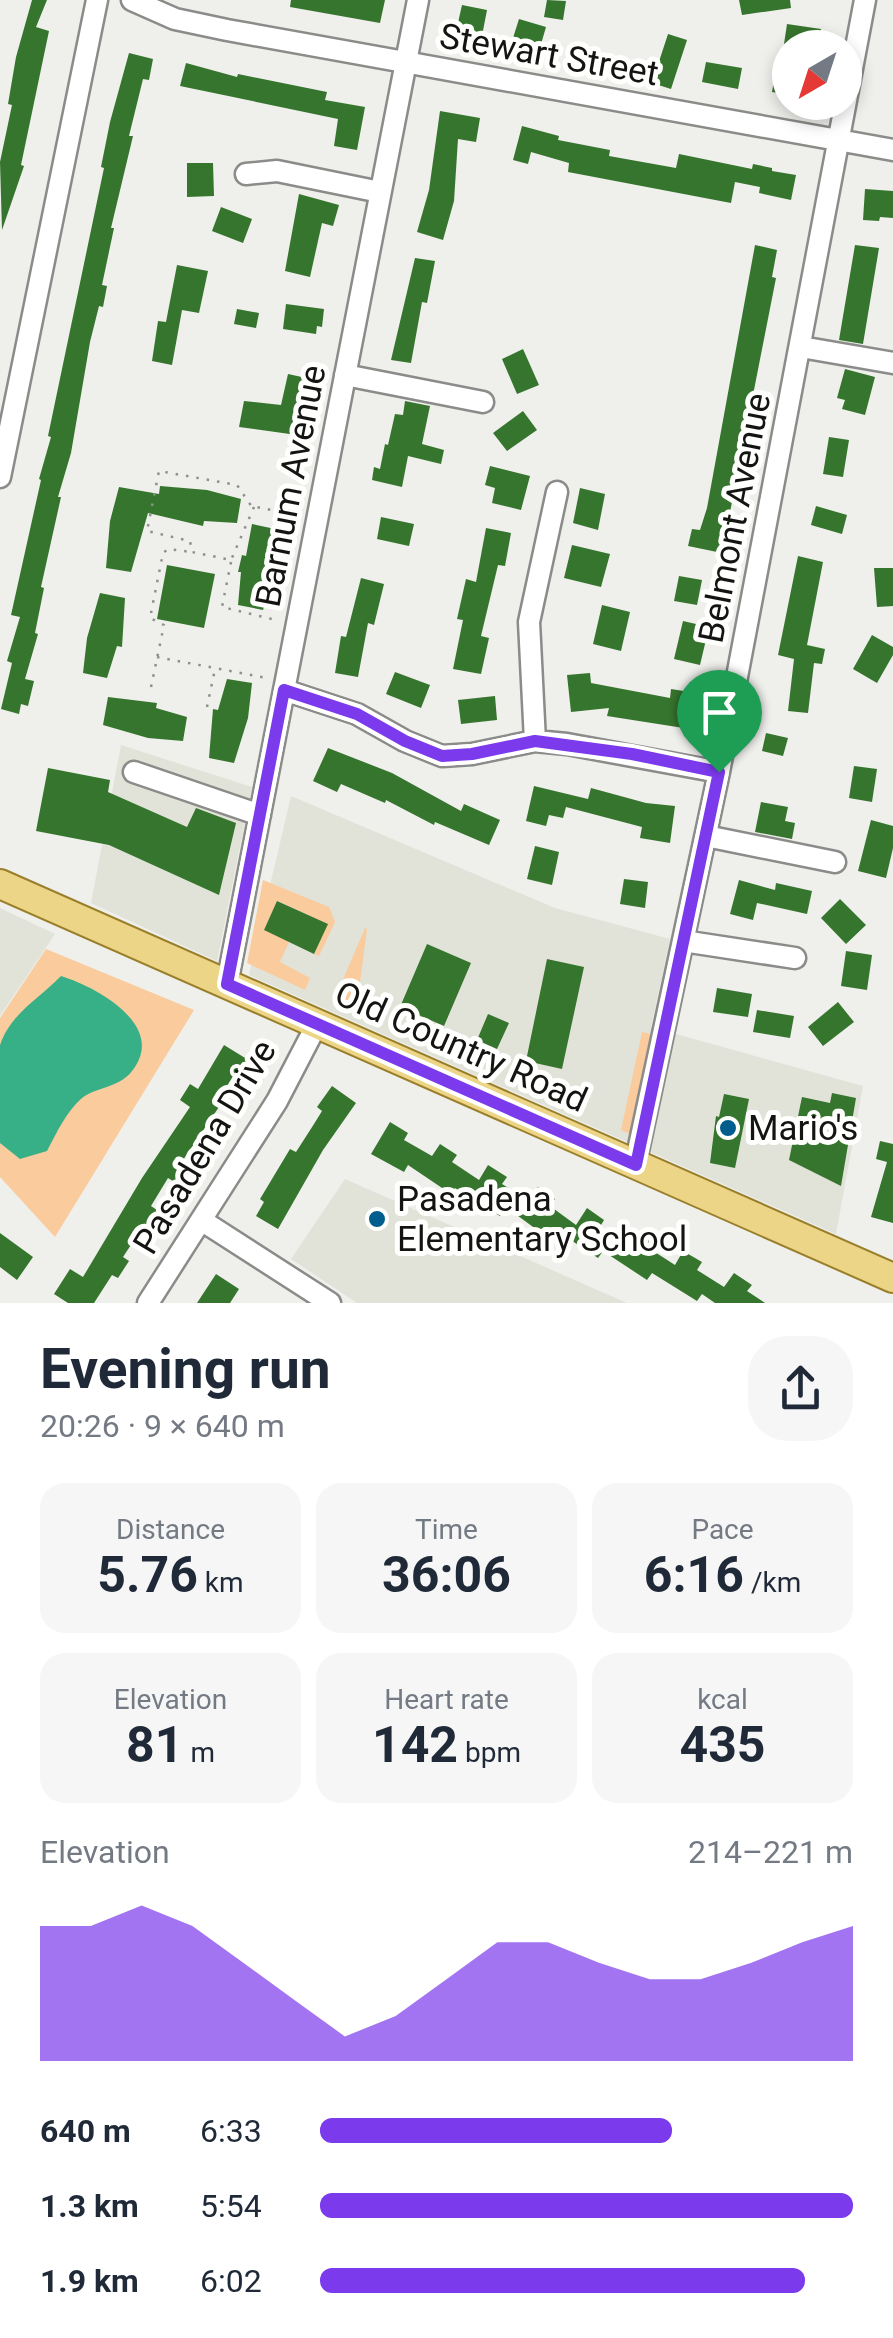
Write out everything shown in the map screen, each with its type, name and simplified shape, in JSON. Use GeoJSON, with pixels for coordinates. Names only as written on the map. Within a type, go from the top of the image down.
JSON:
{"type":"FeatureCollection","features":[{"type":"Feature","properties":{"kind":"main road","name":"Old Country Road"},"geometry":{"type":"LineString","coordinates":[[0,884],[893,1278]]}},
{"type":"Feature","properties":{"kind":"street"},"geometry":{"type":"LineString","coordinates":[[0,477],[97,0]]}},
{"type":"Feature","properties":{"kind":"street","name":"Stewart Street"},"geometry":{"type":"LineString","coordinates":[[132,0],[174,19],[893,150]]}},
{"type":"Feature","properties":{"kind":"street","name":"Barnum Avenue"},"geometry":{"type":"LineString","coordinates":[[227,984],[281,685],[418,0]]}},
{"type":"Feature","properties":{"kind":"street","name":"Belmont Avenue"},"geometry":{"type":"LineString","coordinates":[[636,1165],[719,772],[865,0]]}},
{"type":"Feature","properties":{"kind":"street"},"geometry":{"type":"LineString","coordinates":[[246,174],[277,171],[380,192]]}},
{"type":"Feature","properties":{"kind":"street"},"geometry":{"type":"LineString","coordinates":[[801,347],[893,363]]}},
{"type":"Feature","properties":{"kind":"street"},"geometry":{"type":"LineString","coordinates":[[345,375],[484,402]]}},
{"type":"Feature","properties":{"kind":"street"},"geometry":{"type":"LineString","coordinates":[[535,741],[529,622],[556,492]]}},
{"type":"Feature","properties":{"kind":"street"},"geometry":{"type":"LineString","coordinates":[[281,685],[357,714],[442,756],[535,741],[583,746],[719,772]]}},
{"type":"Feature","properties":{"kind":"street"},"geometry":{"type":"LineString","coordinates":[[134,772],[260,814]]}},
{"type":"Feature","properties":{"kind":"street"},"geometry":{"type":"LineString","coordinates":[[706,836],[835,862]]}},
{"type":"Feature","properties":{"kind":"street"},"geometry":{"type":"LineString","coordinates":[[684,941],[795,958]]}},
{"type":"Feature","properties":{"kind":"street","name":"Pasadena Drive"},"geometry":{"type":"LineString","coordinates":[[148,1303],[276,1101],[317,1024]]}},
{"type":"Feature","properties":{"kind":"street"},"geometry":{"type":"LineString","coordinates":[[201,1220],[330,1303]]}},
{"type":"Feature","properties":{"kind":"path"},"geometry":{"type":"LineString","coordinates":[[192,552],[190,541],[147,532],[159,471],[238,485],[254,507],[309,517]]}},
{"type":"Feature","properties":{"kind":"path"},"geometry":{"type":"LineString","coordinates":[[254,507],[231,560],[224,609],[289,622]]}},
{"type":"Feature","properties":{"kind":"path"},"geometry":{"type":"LineString","coordinates":[[151,686],[164,625],[150,618],[163,553],[168,549],[231,560]]}},
{"type":"Feature","properties":{"kind":"path"},"geometry":{"type":"LineString","coordinates":[[157,657],[281,685]]}},
{"type":"Feature","properties":{"kind":"path"},"geometry":{"type":"LineString","coordinates":[[208,708],[215,668]]}},
{"type":"Feature","properties":{"kind":"shaded area"},"geometry":{"type":"Polygon","coordinates":[[[121,745],[252,787],[217,961],[91,903],[121,745]]]}},
{"type":"Feature","properties":{"kind":"shaded area"},"geometry":{"type":"Polygon","coordinates":[[[291,796],[555,908],[670,939],[651,1027],[863,1086],[836,1234],[249,975],[291,796]]]}},
{"type":"Feature","properties":{"kind":"shaded area"},"geometry":{"type":"Polygon","coordinates":[[[263,880],[329,907],[335,922],[319,956],[314,954],[327,924],[278,901],[264,929],[289,942],[280,962],[310,978],[305,990],[247,963],[263,880]]]}},
{"type":"Feature","properties":{"kind":"shaded area"},"geometry":{"type":"Polygon","coordinates":[[[0,908],[55,934],[0,1016],[0,908]]]}},
{"type":"Feature","properties":{"kind":"shaded area"},"geometry":{"type":"Polygon","coordinates":[[[367,929],[356,1013],[333,1003],[367,929]]]}},
{"type":"Feature","properties":{"kind":"shaded area"},"geometry":{"type":"Polygon","coordinates":[[[46,949],[194,1010],[55,1237],[0,1177],[0,1018],[46,949]]]}},
{"type":"Feature","properties":{"kind":"shaded area"},"geometry":{"type":"Polygon","coordinates":[[[61,976],[91,988],[121,1009],[140,1036],[142,1051],[135,1067],[123,1079],[88,1094],[76,1104],[47,1151],[20,1159],[0,1143],[0,1045],[18,1015],[61,976]]]}},
{"type":"Feature","properties":{"kind":"shaded area"},"geometry":{"type":"Polygon","coordinates":[[[642,1032],[651,1034],[630,1134],[621,1130],[642,1032]]]}},
{"type":"Feature","properties":{"kind":"shaded area","name":"Pasadena Elementary School"},"geometry":{"type":"Polygon","coordinates":[[[345,1179],[627,1303],[357,1303],[291,1259],[345,1179]]]}},
{"type":"Feature","properties":{"kind":"building"},"geometry":{"type":"Polygon","coordinates":[[[32,0],[47,0],[36,27],[49,31],[21,165],[24,166],[2,230],[0,162],[12,105],[8,104],[16,57],[32,0]]]}},
{"type":"Feature","properties":{"kind":"building"},"geometry":{"type":"Polygon","coordinates":[[[291,0],[385,0],[380,23],[290,7],[291,0]]]}},
{"type":"Feature","properties":{"kind":"building"},"geometry":{"type":"Polygon","coordinates":[[[547,0],[566,1],[563,20],[544,17],[547,0]]]}},
{"type":"Feature","properties":{"kind":"building"},"geometry":{"type":"Polygon","coordinates":[[[739,0],[790,0],[791,8],[742,15],[739,0]]]}},
{"type":"Feature","properties":{"kind":"building"},"geometry":{"type":"Polygon","coordinates":[[[462,5],[487,10],[481,41],[455,36],[462,5]]]}},
{"type":"Feature","properties":{"kind":"building"},"geometry":{"type":"Polygon","coordinates":[[[519,19],[546,27],[535,65],[507,57],[519,19]]]}},
{"type":"Feature","properties":{"kind":"building"},"geometry":{"type":"Polygon","coordinates":[[[787,24],[821,29],[821,30],[786,30],[787,24]]]}},
{"type":"Feature","properties":{"kind":"building"},"geometry":{"type":"Polygon","coordinates":[[[668,34],[687,40],[671,89],[652,83],[668,34]]]}},
{"type":"Feature","properties":{"kind":"building"},"geometry":{"type":"Polygon","coordinates":[[[129,53],[153,59],[149,80],[143,79],[129,136],[133,136],[102,285],[107,286],[103,307],[99,306],[90,342],[71,453],[58,497],[41,587],[44,588],[35,633],[38,634],[25,679],[34,681],[28,706],[21,704],[19,714],[1,709],[12,663],[7,661],[20,617],[11,615],[51,437],[48,436],[104,168],[101,167],[110,122],[129,53]]]}},
{"type":"Feature","properties":{"kind":"building"},"geometry":{"type":"Polygon","coordinates":[[[706,62],[742,68],[738,89],[702,82],[706,62]]]}},
{"type":"Feature","properties":{"kind":"building"},"geometry":{"type":"Polygon","coordinates":[[[186,63],[237,77],[238,74],[327,92],[325,100],[365,107],[357,150],[334,146],[338,119],[180,86],[186,63]]]}},
{"type":"Feature","properties":{"kind":"building"},"geometry":{"type":"Polygon","coordinates":[[[440,111],[480,118],[476,142],[458,139],[454,201],[443,240],[417,232],[429,190],[440,111]]]}},
{"type":"Feature","properties":{"kind":"building"},"geometry":{"type":"Polygon","coordinates":[[[522,126],[559,136],[558,140],[610,150],[609,156],[676,168],[679,154],[752,169],[753,164],[772,168],[796,175],[791,200],[759,193],[760,187],[735,182],[731,203],[568,172],[569,163],[531,152],[528,164],[513,160],[522,126]]]}},
{"type":"Feature","properties":{"kind":"building"},"geometry":{"type":"Polygon","coordinates":[[[187,163],[213,163],[214,196],[187,197],[187,163]]]}},
{"type":"Feature","properties":{"kind":"building"},"geometry":{"type":"Polygon","coordinates":[[[865,189],[893,191],[893,218],[863,220],[865,189]]]}},
{"type":"Feature","properties":{"kind":"building"},"geometry":{"type":"Polygon","coordinates":[[[299,194],[339,205],[333,226],[322,223],[310,277],[285,271],[299,194]]]}},
{"type":"Feature","properties":{"kind":"building"},"geometry":{"type":"Polygon","coordinates":[[[221,207],[252,219],[243,243],[212,231],[221,207]]]}},
{"type":"Feature","properties":{"kind":"building"},"geometry":{"type":"Polygon","coordinates":[[[755,245],[777,250],[772,277],[776,278],[722,553],[688,546],[692,529],[700,530],[707,508],[755,245]]]}},
{"type":"Feature","properties":{"kind":"building"},"geometry":{"type":"Polygon","coordinates":[[[855,245],[879,248],[863,344],[839,340],[855,245]]]}},
{"type":"Feature","properties":{"kind":"building"},"geometry":{"type":"Polygon","coordinates":[[[415,258],[435,261],[427,303],[422,302],[411,363],[391,360],[415,258]]]}},
{"type":"Feature","properties":{"kind":"building"},"geometry":{"type":"Polygon","coordinates":[[[177,265],[208,271],[199,313],[182,310],[172,365],[152,361],[158,321],[166,322],[177,265]]]}},
{"type":"Feature","properties":{"kind":"building"},"geometry":{"type":"Polygon","coordinates":[[[286,304],[324,309],[322,327],[317,326],[316,334],[283,329],[286,304]]]}},
{"type":"Feature","properties":{"kind":"building"},"geometry":{"type":"Polygon","coordinates":[[[237,309],[259,313],[256,328],[234,324],[237,309]]]}},
{"type":"Feature","properties":{"kind":"building"},"geometry":{"type":"Polygon","coordinates":[[[523,349],[539,385],[517,394],[502,359],[523,349]]]}},
{"type":"Feature","properties":{"kind":"building"},"geometry":{"type":"Polygon","coordinates":[[[845,369],[875,377],[865,415],[842,409],[845,400],[837,398],[845,369]]]}},
{"type":"Feature","properties":{"kind":"building"},"geometry":{"type":"Polygon","coordinates":[[[288,374],[311,379],[304,436],[239,427],[244,401],[281,405],[288,374]]]}},
{"type":"Feature","properties":{"kind":"building"},"geometry":{"type":"Polygon","coordinates":[[[405,401],[430,406],[422,444],[444,450],[441,464],[408,456],[402,487],[372,480],[374,467],[380,469],[395,414],[403,415],[405,401]]]}},
{"type":"Feature","properties":{"kind":"building"},"geometry":{"type":"Polygon","coordinates":[[[523,411],[537,430],[507,451],[493,433],[523,411]]]}},
{"type":"Feature","properties":{"kind":"building"},"geometry":{"type":"Polygon","coordinates":[[[829,437],[849,440],[843,477],[823,474],[829,437]]]}},
{"type":"Feature","properties":{"kind":"building"},"geometry":{"type":"Polygon","coordinates":[[[490,466],[530,476],[521,510],[492,503],[495,488],[485,485],[490,466]]]}},
{"type":"Feature","properties":{"kind":"building"},"geometry":{"type":"Polygon","coordinates":[[[160,486],[207,490],[241,499],[237,523],[204,521],[203,526],[148,513],[131,572],[106,568],[110,521],[119,487],[159,494],[160,486]]]}},
{"type":"Feature","properties":{"kind":"building"},"geometry":{"type":"Polygon","coordinates":[[[580,488],[605,494],[598,530],[573,523],[580,488]]]}},
{"type":"Feature","properties":{"kind":"building"},"geometry":{"type":"Polygon","coordinates":[[[816,506],[847,515],[842,534],[811,525],[816,506]]]}},
{"type":"Feature","properties":{"kind":"building"},"geometry":{"type":"Polygon","coordinates":[[[381,517],[414,524],[409,546],[377,539],[381,517]]]}},
{"type":"Feature","properties":{"kind":"building"},"geometry":{"type":"Polygon","coordinates":[[[252,524],[280,530],[277,564],[263,610],[238,605],[238,572],[242,555],[246,556],[252,524]]]}},
{"type":"Feature","properties":{"kind":"building"},"geometry":{"type":"Polygon","coordinates":[[[486,528],[511,533],[505,566],[498,565],[481,636],[489,638],[481,674],[453,669],[463,620],[457,619],[466,579],[476,582],[486,528]]]}},
{"type":"Feature","properties":{"kind":"building"},"geometry":{"type":"Polygon","coordinates":[[[572,545],[610,554],[601,587],[564,578],[572,545]]]}},
{"type":"Feature","properties":{"kind":"building"},"geometry":{"type":"Polygon","coordinates":[[[798,556],[823,562],[807,645],[825,649],[822,664],[814,663],[808,713],[788,711],[794,659],[778,655],[798,556]]]}},
{"type":"Feature","properties":{"kind":"building"},"geometry":{"type":"Polygon","coordinates":[[[167,565],[215,574],[204,628],[157,619],[167,565]]]}},
{"type":"Feature","properties":{"kind":"building"},"geometry":{"type":"Polygon","coordinates":[[[874,568],[893,568],[893,606],[877,607],[874,568]]]}},
{"type":"Feature","properties":{"kind":"building"},"geometry":{"type":"Polygon","coordinates":[[[679,576],[702,580],[697,605],[674,601],[679,576]]]}},
{"type":"Feature","properties":{"kind":"building"},"geometry":{"type":"Polygon","coordinates":[[[361,578],[384,584],[374,625],[368,623],[358,677],[335,673],[341,636],[346,637],[361,578]]]}},
{"type":"Feature","properties":{"kind":"building"},"geometry":{"type":"Polygon","coordinates":[[[100,593],[125,598],[122,647],[117,646],[107,678],[83,673],[87,638],[100,593]]]}},
{"type":"Feature","properties":{"kind":"building"},"geometry":{"type":"Polygon","coordinates":[[[602,605],[630,612],[621,651],[593,644],[602,605]]]}},
{"type":"Feature","properties":{"kind":"building"},"geometry":{"type":"Polygon","coordinates":[[[683,621],[709,627],[700,665],[674,659],[683,621]]]}},
{"type":"Feature","properties":{"kind":"building"},"geometry":{"type":"Polygon","coordinates":[[[872,635],[893,647],[893,655],[877,683],[853,669],[872,635]]]}},
{"type":"Feature","properties":{"kind":"building"},"geometry":{"type":"Polygon","coordinates":[[[395,672],[430,685],[421,708],[386,694],[395,672]]]}},
{"type":"Feature","properties":{"kind":"building"},"geometry":{"type":"Polygon","coordinates":[[[590,673],[591,683],[670,698],[671,689],[696,693],[690,729],[607,716],[609,708],[571,712],[567,675],[590,673]]]}},
{"type":"Feature","properties":{"kind":"building"},"geometry":{"type":"Polygon","coordinates":[[[227,679],[252,683],[248,718],[234,763],[209,758],[213,709],[218,710],[227,679]]]}},
{"type":"Feature","properties":{"kind":"building"},"geometry":{"type":"Polygon","coordinates":[[[495,696],[497,720],[461,724],[458,700],[495,696]]]}},
{"type":"Feature","properties":{"kind":"building"},"geometry":{"type":"Polygon","coordinates":[[[108,697],[157,703],[156,708],[187,717],[183,741],[148,738],[103,725],[108,697]]]}},
{"type":"Feature","properties":{"kind":"building"},"geometry":{"type":"Polygon","coordinates":[[[766,733],[788,738],[783,756],[762,751],[766,733]]]}},
{"type":"Feature","properties":{"kind":"building"},"geometry":{"type":"Polygon","coordinates":[[[328,748],[392,773],[461,811],[464,804],[500,820],[489,845],[435,822],[434,825],[386,800],[385,803],[341,784],[337,792],[313,781],[328,748]]]}},
{"type":"Feature","properties":{"kind":"building"},"geometry":{"type":"Polygon","coordinates":[[[854,766],[877,769],[872,802],[849,798],[854,766]]]}},
{"type":"Feature","properties":{"kind":"building"},"geometry":{"type":"Polygon","coordinates":[[[48,768],[110,780],[108,792],[187,827],[196,808],[236,823],[219,895],[109,845],[36,831],[48,768]]]}},
{"type":"Feature","properties":{"kind":"building"},"geometry":{"type":"Polygon","coordinates":[[[534,786],[588,799],[591,788],[646,803],[675,806],[670,843],[640,838],[642,827],[566,807],[563,818],[549,815],[546,826],[526,821],[534,786]]]}},
{"type":"Feature","properties":{"kind":"building"},"geometry":{"type":"Polygon","coordinates":[[[761,802],[788,807],[785,821],[795,823],[792,839],[755,832],[761,802]]]}},
{"type":"Feature","properties":{"kind":"building"},"geometry":{"type":"Polygon","coordinates":[[[871,820],[893,826],[886,878],[858,871],[871,820]]]}},
{"type":"Feature","properties":{"kind":"building"},"geometry":{"type":"Polygon","coordinates":[[[535,846],[559,852],[552,885],[527,879],[535,846]]]}},
{"type":"Feature","properties":{"kind":"building"},"geometry":{"type":"Polygon","coordinates":[[[624,879],[648,882],[645,908],[620,904],[624,879]]]}},
{"type":"Feature","properties":{"kind":"building"},"geometry":{"type":"Polygon","coordinates":[[[739,880],[775,890],[776,883],[812,891],[807,914],[757,903],[753,920],[730,914],[739,880]]]}},
{"type":"Feature","properties":{"kind":"building"},"geometry":{"type":"Polygon","coordinates":[[[840,899],[866,925],[846,944],[821,918],[840,899]]]}},
{"type":"Feature","properties":{"kind":"building"},"geometry":{"type":"Polygon","coordinates":[[[277,901],[328,924],[314,954],[264,930],[277,901]]]}},
{"type":"Feature","properties":{"kind":"building"},"geometry":{"type":"Polygon","coordinates":[[[427,944],[471,963],[444,1026],[400,1007],[427,944]]]}},
{"type":"Feature","properties":{"kind":"building"},"geometry":{"type":"Polygon","coordinates":[[[846,951],[872,955],[867,990],[841,986],[846,951]]]}},
{"type":"Feature","properties":{"kind":"building"},"geometry":{"type":"Polygon","coordinates":[[[547,959],[584,967],[562,1069],[526,1061],[547,959]]]}},
{"type":"Feature","properties":{"kind":"building"},"geometry":{"type":"Polygon","coordinates":[[[717,988],[752,994],[748,1017],[713,1012],[717,988]]]}},
{"type":"Feature","properties":{"kind":"building"},"geometry":{"type":"Polygon","coordinates":[[[838,1002],[854,1022],[823,1046],[808,1027],[838,1002]]]}},
{"type":"Feature","properties":{"kind":"building"},"geometry":{"type":"Polygon","coordinates":[[[757,1010],[794,1016],[790,1038],[753,1032],[757,1010]]]}},
{"type":"Feature","properties":{"kind":"building"},"geometry":{"type":"Polygon","coordinates":[[[488,1014],[509,1023],[497,1049],[477,1040],[488,1014]]]}},
{"type":"Feature","properties":{"kind":"building"},"geometry":{"type":"Polygon","coordinates":[[[224,1045],[250,1061],[240,1077],[235,1073],[217,1102],[221,1104],[183,1160],[189,1164],[176,1183],[168,1178],[151,1206],[160,1212],[150,1229],[144,1225],[123,1257],[129,1261],[118,1278],[112,1275],[94,1303],[68,1303],[54,1294],[70,1269],[83,1277],[190,1107],[180,1100],[190,1084],[198,1089],[224,1045]]]}},
{"type":"Feature","properties":{"kind":"building"},"geometry":{"type":"Polygon","coordinates":[[[332,1086],[356,1103],[323,1150],[278,1229],[256,1216],[264,1202],[260,1199],[290,1149],[296,1152],[314,1124],[322,1111],[317,1107],[332,1086]]]}},
{"type":"Feature","properties":{"kind":"building"},"geometry":{"type":"Polygon","coordinates":[[[832,1093],[856,1098],[841,1186],[789,1160],[802,1097],[830,1103],[832,1093]]]}},
{"type":"Feature","properties":{"kind":"building","name":"Mario's"},"geometry":{"type":"Polygon","coordinates":[[[724,1094],[749,1099],[735,1168],[710,1163],[716,1116],[719,1117],[724,1094]]]}},
{"type":"Feature","properties":{"kind":"building"},"geometry":{"type":"Polygon","coordinates":[[[390,1122],[408,1133],[404,1140],[432,1156],[440,1144],[457,1155],[452,1162],[479,1180],[488,1165],[507,1177],[502,1184],[528,1200],[538,1187],[555,1199],[550,1206],[576,1225],[587,1208],[604,1220],[600,1227],[626,1244],[635,1230],[652,1241],[647,1247],[675,1265],[683,1251],[702,1262],[697,1270],[724,1287],[734,1273],[752,1285],[747,1291],[765,1303],[715,1303],[702,1294],[697,1301],[652,1273],[647,1280],[603,1251],[598,1258],[554,1229],[548,1238],[506,1207],[500,1216],[455,1188],[451,1194],[408,1165],[404,1172],[371,1154],[390,1122]]]}},
{"type":"Feature","properties":{"kind":"building"},"geometry":{"type":"Polygon","coordinates":[[[880,1141],[893,1144],[893,1223],[871,1217],[887,1162],[876,1159],[880,1141]]]}},
{"type":"Feature","properties":{"kind":"building"},"geometry":{"type":"Polygon","coordinates":[[[0,1233],[33,1257],[17,1280],[0,1267],[0,1233]]]}},
{"type":"Feature","properties":{"kind":"building"},"geometry":{"type":"Polygon","coordinates":[[[216,1274],[239,1289],[230,1303],[197,1303],[216,1274]]]}},
{"type":"Feature","properties":{"kind":"place","name":"Mario's"},"geometry":{"type":"Point","coordinates":[728,1128]}},
{"type":"Feature","properties":{"kind":"place","name":"Pasadena Elementary School"},"geometry":{"type":"Point","coordinates":[377,1219]}},
{"type":"Feature","properties":{"kind":"route"},"geometry":{"type":"LineString","coordinates":[[284,690],[357,714],[442,756],[535,741],[632,754],[719,772],[636,1165],[227,984],[284,690]]}}]}
